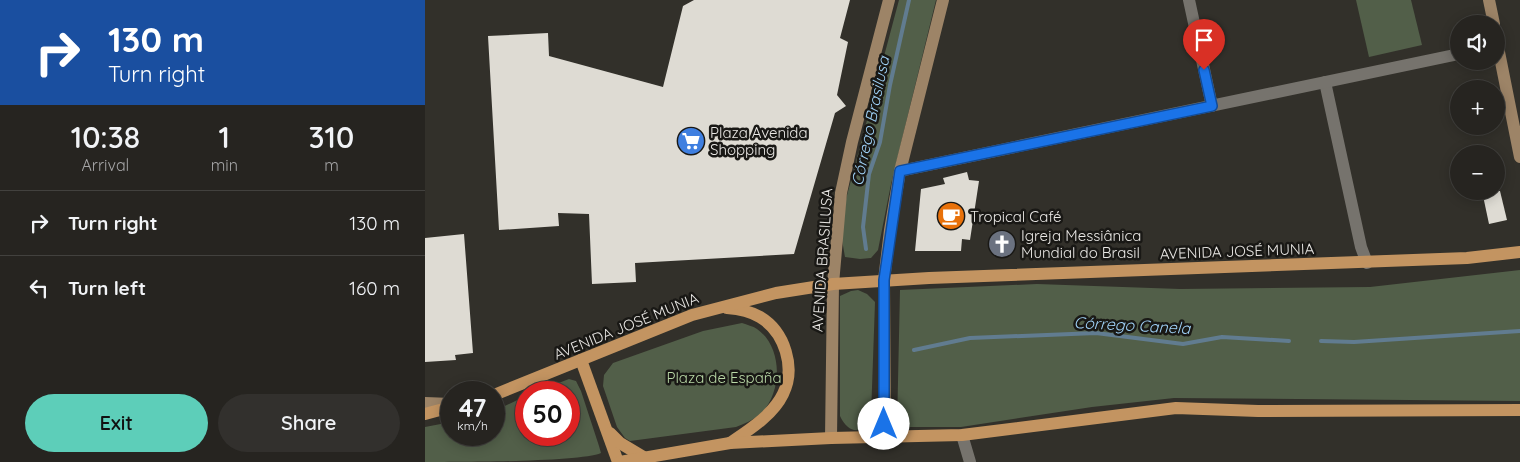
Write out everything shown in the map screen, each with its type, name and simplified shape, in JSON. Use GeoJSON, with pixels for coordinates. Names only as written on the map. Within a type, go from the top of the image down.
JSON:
{"type":"FeatureCollection","features":[{"type":"Feature","properties":{"kind":"main road","name":"AVENIDA BRASILUSA"},"geometry":{"type":"LineString","coordinates":[[831,438],[833,284],[841,194],[852,142],[889,0]]}},
{"type":"Feature","properties":{"kind":"main road"},"geometry":{"type":"LineString","coordinates":[[885,436],[884,280],[900,171],[943,0]]}},
{"type":"Feature","properties":{"kind":"main road"},"geometry":{"type":"LineString","coordinates":[[1489,0],[1492,15]]}},
{"type":"Feature","properties":{"kind":"main road"},"geometry":{"type":"LineString","coordinates":[[1502,70],[1520,157]]}},
{"type":"Feature","properties":{"kind":"main road","name":"AVENIDA JOSÉ MUNIA"},"geometry":{"type":"LineString","coordinates":[[505,391],[692,315],[776,293],[833,284],[884,280],[1367,263],[1467,258],[1520,252]]}},
{"type":"Feature","properties":{"kind":"main road"},"geometry":{"type":"LineString","coordinates":[[721,307],[746,311],[761,317],[772,325],[788,357],[788,380],[778,402],[758,422],[730,443]]}},
{"type":"Feature","properties":{"kind":"main road"},"geometry":{"type":"LineString","coordinates":[[581,360],[619,462],[730,443],[885,436],[929,437],[962,435],[1176,408],[1258,411],[1520,410]]}},
{"type":"Feature","properties":{"kind":"main road"},"geometry":{"type":"LineString","coordinates":[[425,403],[440,405]]}},
{"type":"Feature","properties":{"kind":"main road"},"geometry":{"type":"LineString","coordinates":[[425,414],[440,409]]}},
{"type":"Feature","properties":{"kind":"main road"},"geometry":{"type":"LineString","coordinates":[[608,432],[645,458]]}},
{"type":"Feature","properties":{"kind":"street"},"geometry":{"type":"LineString","coordinates":[[1189,0],[1212,106]]}},
{"type":"Feature","properties":{"kind":"street"},"geometry":{"type":"LineString","coordinates":[[900,171],[1450,56]]}},
{"type":"Feature","properties":{"kind":"street"},"geometry":{"type":"LineString","coordinates":[[1325,82],[1361,247],[1367,263]]}},
{"type":"Feature","properties":{"kind":"street"},"geometry":{"type":"LineString","coordinates":[[962,435],[969,462]]}},
{"type":"Feature","properties":{"kind":"green space"},"geometry":{"type":"Polygon","coordinates":[[[899,0],[936,0],[891,184],[878,250],[871,258],[845,257],[842,240],[846,199],[899,0]]]}},
{"type":"Feature","properties":{"kind":"green space"},"geometry":{"type":"Polygon","coordinates":[[[1356,0],[1411,0],[1422,45],[1369,57],[1356,0]]]}},
{"type":"Feature","properties":{"kind":"green space"},"geometry":{"type":"Polygon","coordinates":[[[1520,270],[1520,401],[1174,398],[1092,407],[961,427],[897,427],[900,290],[1037,284],[1180,289],[1370,287],[1520,270]]]}},
{"type":"Feature","properties":{"kind":"green space"},"geometry":{"type":"Polygon","coordinates":[[[858,290],[867,294],[875,302],[871,416],[864,427],[856,430],[847,426],[840,416],[840,296],[858,290]]]}},
{"type":"Feature","properties":{"kind":"green space","name":"Plaza de España"},"geometry":{"type":"Polygon","coordinates":[[[742,323],[755,328],[766,337],[772,347],[775,358],[777,370],[776,383],[768,405],[760,414],[736,427],[630,441],[625,438],[617,427],[603,386],[604,375],[613,363],[703,331],[742,323]]]}},
{"type":"Feature","properties":{"kind":"green space"},"geometry":{"type":"Polygon","coordinates":[[[580,389],[601,453],[545,460],[425,462],[425,427],[440,424],[440,446],[505,446],[505,406],[515,401],[515,446],[580,446],[580,389]]]}},
{"type":"Feature","properties":{"kind":"building","name":"Plaza Avenida Shopping"},"geometry":{"type":"Polygon","coordinates":[[[694,0],[850,0],[840,38],[848,42],[837,95],[846,106],[835,113],[794,254],[635,263],[636,282],[592,284],[589,214],[558,213],[559,226],[499,230],[488,36],[548,33],[549,56],[663,87],[683,6],[694,0]]]}},
{"type":"Feature","properties":{"kind":"building"},"geometry":{"type":"Polygon","coordinates":[[[967,172],[969,180],[979,181],[970,240],[962,239],[961,251],[915,251],[921,189],[945,184],[943,178],[967,172]]]}},
{"type":"Feature","properties":{"kind":"building"},"geometry":{"type":"Polygon","coordinates":[[[1484,200],[1502,200],[1507,220],[1489,224],[1484,200]]]}},
{"type":"Feature","properties":{"kind":"building"},"geometry":{"type":"Polygon","coordinates":[[[464,234],[473,353],[455,355],[456,360],[425,362],[425,238],[464,234]]]}},
{"type":"Feature","properties":{"kind":"waterway","name":"Córrego Brasilusa"},"geometry":{"type":"LineString","coordinates":[[866,249],[863,227],[869,174],[880,142],[890,85],[909,0]]}},
{"type":"Feature","properties":{"kind":"waterway","name":"Córrego Canela"},"geometry":{"type":"LineString","coordinates":[[1321,341],[1354,342],[1520,331]]}},
{"type":"Feature","properties":{"kind":"waterway","name":"Córrego Canela"},"geometry":{"type":"LineString","coordinates":[[914,350],[970,338],[1096,333],[1183,344],[1222,337],[1289,341]]}},
{"type":"Feature","properties":{"kind":"place","name":"Plaza Avenida Shopping"},"geometry":{"type":"Point","coordinates":[691,141]}},
{"type":"Feature","properties":{"kind":"place","name":"Tropical Café"},"geometry":{"type":"Point","coordinates":[951,216]}},
{"type":"Feature","properties":{"kind":"place","name":"Igreja Messiânica Mundial do Brasil"},"geometry":{"type":"Point","coordinates":[1002,244]}},
{"type":"Feature","properties":{"kind":"route"},"geometry":{"type":"LineString","coordinates":[[884,424],[884,280],[900,171],[1212,106],[1204,70]]}}]}
